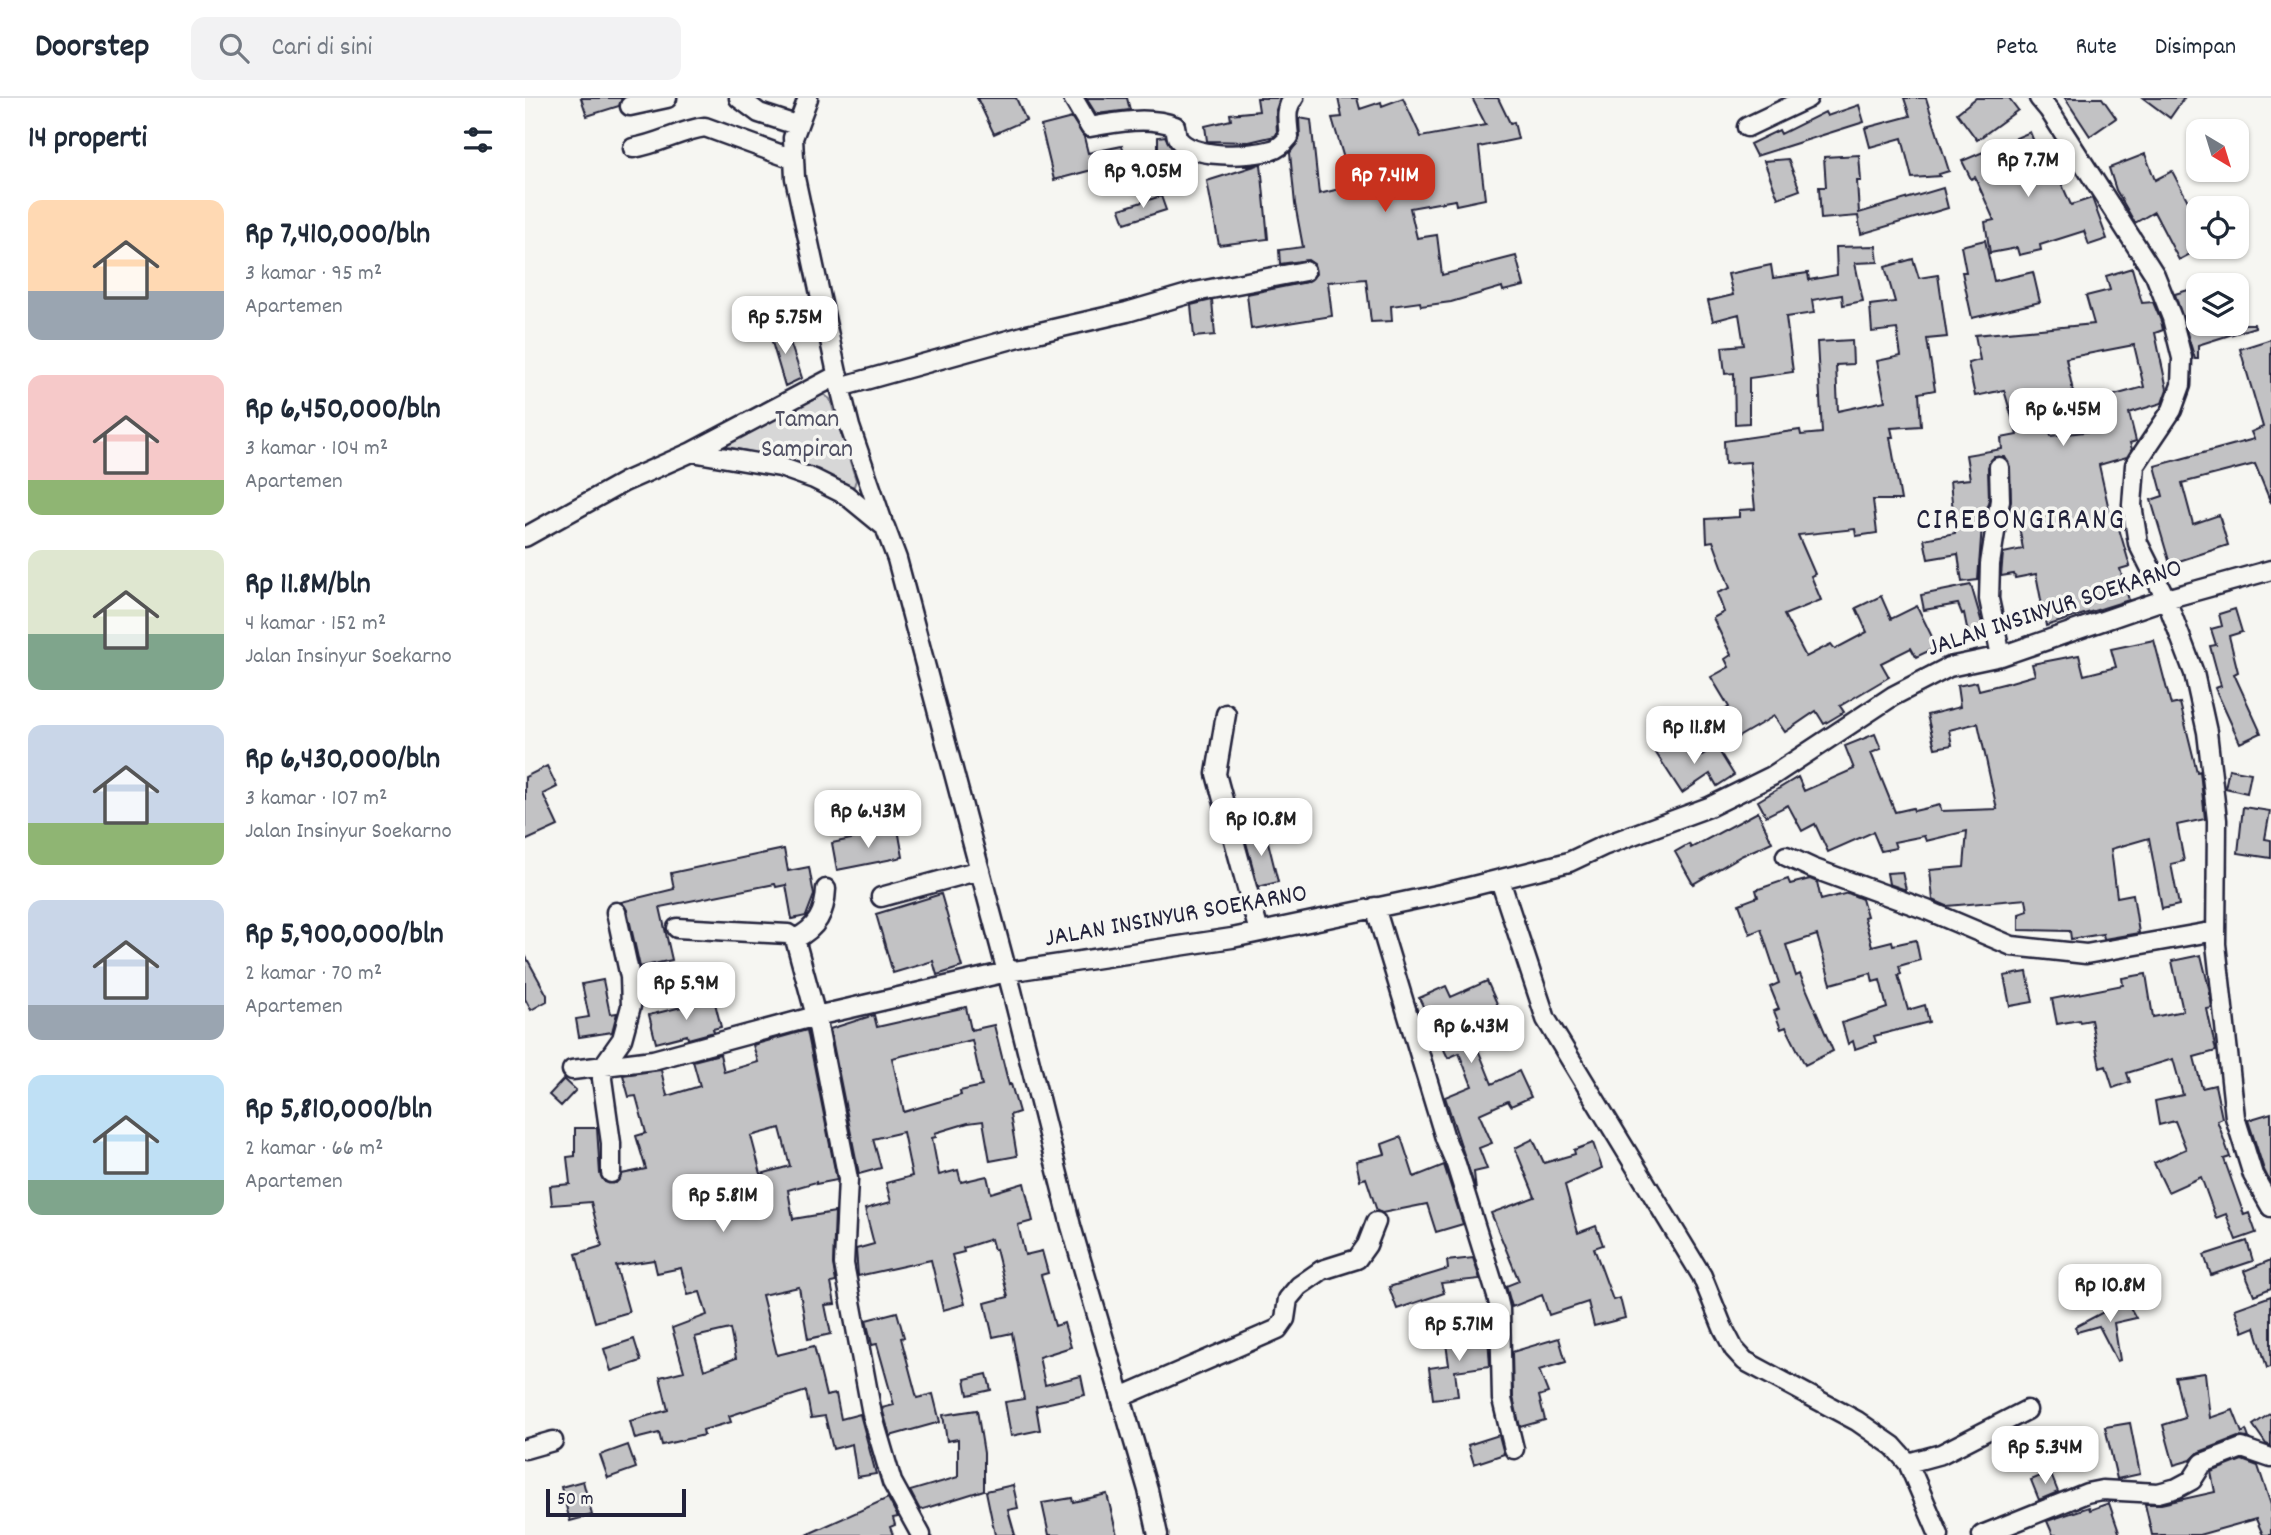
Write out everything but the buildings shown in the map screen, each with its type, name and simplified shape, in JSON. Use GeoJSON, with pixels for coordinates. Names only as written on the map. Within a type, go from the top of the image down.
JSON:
{"type":"FeatureCollection","features":[{"type":"Feature","properties":{"kind":"street"},"geometry":{"type":"LineString","coordinates":[[629,106],[667,98]]}},
{"type":"Feature","properties":{"kind":"street"},"geometry":{"type":"LineString","coordinates":[[739,98],[759,113],[796,125]]}},
{"type":"Feature","properties":{"kind":"street"},"geometry":{"type":"LineString","coordinates":[[808,98],[796,125],[793,159],[811,258],[839,381],[872,495],[897,559],[1007,972],[1071,1226],[1158,1535]]}},
{"type":"Feature","properties":{"kind":"street"},"geometry":{"type":"LineString","coordinates":[[1073,98],[1090,128],[1112,123],[1164,122],[1175,126],[1177,138],[1185,145],[1200,152],[1231,155],[1275,150],[1284,144],[1289,137],[1287,117],[1290,102],[1294,98]]}},
{"type":"Feature","properties":{"kind":"street"},"geometry":{"type":"LineString","coordinates":[[1747,127],[1808,98]]}},
{"type":"Feature","properties":{"kind":"street"},"geometry":{"type":"LineString","coordinates":[[2039,98],[2155,275],[2172,318],[2182,358],[2181,385],[2172,410],[2135,465],[2132,486],[2138,543],[2166,599],[2194,673],[2211,764],[2217,820],[2216,937],[2235,1117],[2253,1175],[2271,1207]]}},
{"type":"Feature","properties":{"kind":"street"},"geometry":{"type":"LineString","coordinates":[[633,148],[656,144],[690,129],[705,127],[793,159]]}},
{"type":"Feature","properties":{"kind":"street"},"geometry":{"type":"LineString","coordinates":[[525,537],[624,482],[839,381],[1128,312],[1195,292],[1305,271]]}},
{"type":"Feature","properties":{"kind":"street"},"geometry":{"type":"LineString","coordinates":[[692,452],[745,459],[814,479],[846,495],[885,527]]}},
{"type":"Feature","properties":{"kind":"street"},"geometry":{"type":"LineString","coordinates":[[1999,467],[2000,500],[1990,564],[1989,599],[2001,656]]}},
{"type":"Feature","properties":{"kind":"street","name":"JALAN INSINYUR SOEKARNO"},"geometry":{"type":"LineString","coordinates":[[572,1070],[653,1060],[816,1016],[1007,972],[1259,932],[1500,880],[1569,862],[1671,823],[1772,776],[1893,696],[1949,667],[2001,656],[2166,599],[2271,570]]}},
{"type":"Feature","properties":{"kind":"street"},"geometry":{"type":"LineString","coordinates":[[1226,714],[1216,775],[1259,932]]}},
{"type":"Feature","properties":{"kind":"street"},"geometry":{"type":"LineString","coordinates":[[1786,856],[2012,946],[2086,954],[2216,937]]}},
{"type":"Feature","properties":{"kind":"street"},"geometry":{"type":"LineString","coordinates":[[881,897],[980,870]]}},
{"type":"Feature","properties":{"kind":"street"},"geometry":{"type":"LineString","coordinates":[[1500,880],[1546,1018],[1702,1276],[1734,1349],[1745,1361],[1857,1421],[1893,1446],[1907,1463],[1939,1535]]}},
{"type":"Feature","properties":{"kind":"street"},"geometry":{"type":"LineString","coordinates":[[795,939],[819,919],[825,909],[826,889]]}},
{"type":"Feature","properties":{"kind":"street"},"geometry":{"type":"LineString","coordinates":[[1374,907],[1497,1296],[1500,1308],[1502,1399],[1514,1449]]}},
{"type":"Feature","properties":{"kind":"street"},"geometry":{"type":"LineString","coordinates":[[611,1173],[611,1143],[602,1079],[603,1066],[622,1039],[631,1006],[630,977],[616,912]]}},
{"type":"Feature","properties":{"kind":"street"},"geometry":{"type":"LineString","coordinates":[[677,928],[789,934],[795,939],[816,1016],[848,1179],[844,1264],[872,1414],[892,1482],[921,1535]]}},
{"type":"Feature","properties":{"kind":"street"},"geometry":{"type":"LineString","coordinates":[[1121,1397],[1278,1329],[1285,1319],[1289,1299],[1299,1286],[1322,1270],[1357,1259],[1367,1245],[1376,1222]]}},
{"type":"Feature","properties":{"kind":"street"},"geometry":{"type":"LineString","coordinates":[[1907,1463],[1941,1454],[2027,1410]]}},
{"type":"Feature","properties":{"kind":"street"},"geometry":{"type":"LineString","coordinates":[[525,1449],[553,1441]]}},
{"type":"Feature","properties":{"kind":"street"},"geometry":{"type":"LineString","coordinates":[[1982,1535],[2087,1493],[2102,1490],[2158,1493],[2177,1488],[2192,1480],[2203,1463],[2235,1450],[2247,1448],[2271,1458]]}},
{"type":"Feature","properties":{"kind":"green space","name":"Taman Sampiran"},"geometry":{"type":"Polygon","coordinates":[[[822,393],[830,399],[856,480],[854,486],[781,458],[723,446],[724,442],[822,393]]]}},
{"type":"Feature","properties":{"kind":"district","name":"CIREBONGIRANG"},"geometry":{"type":"Point","coordinates":[2021,522]}}]}
